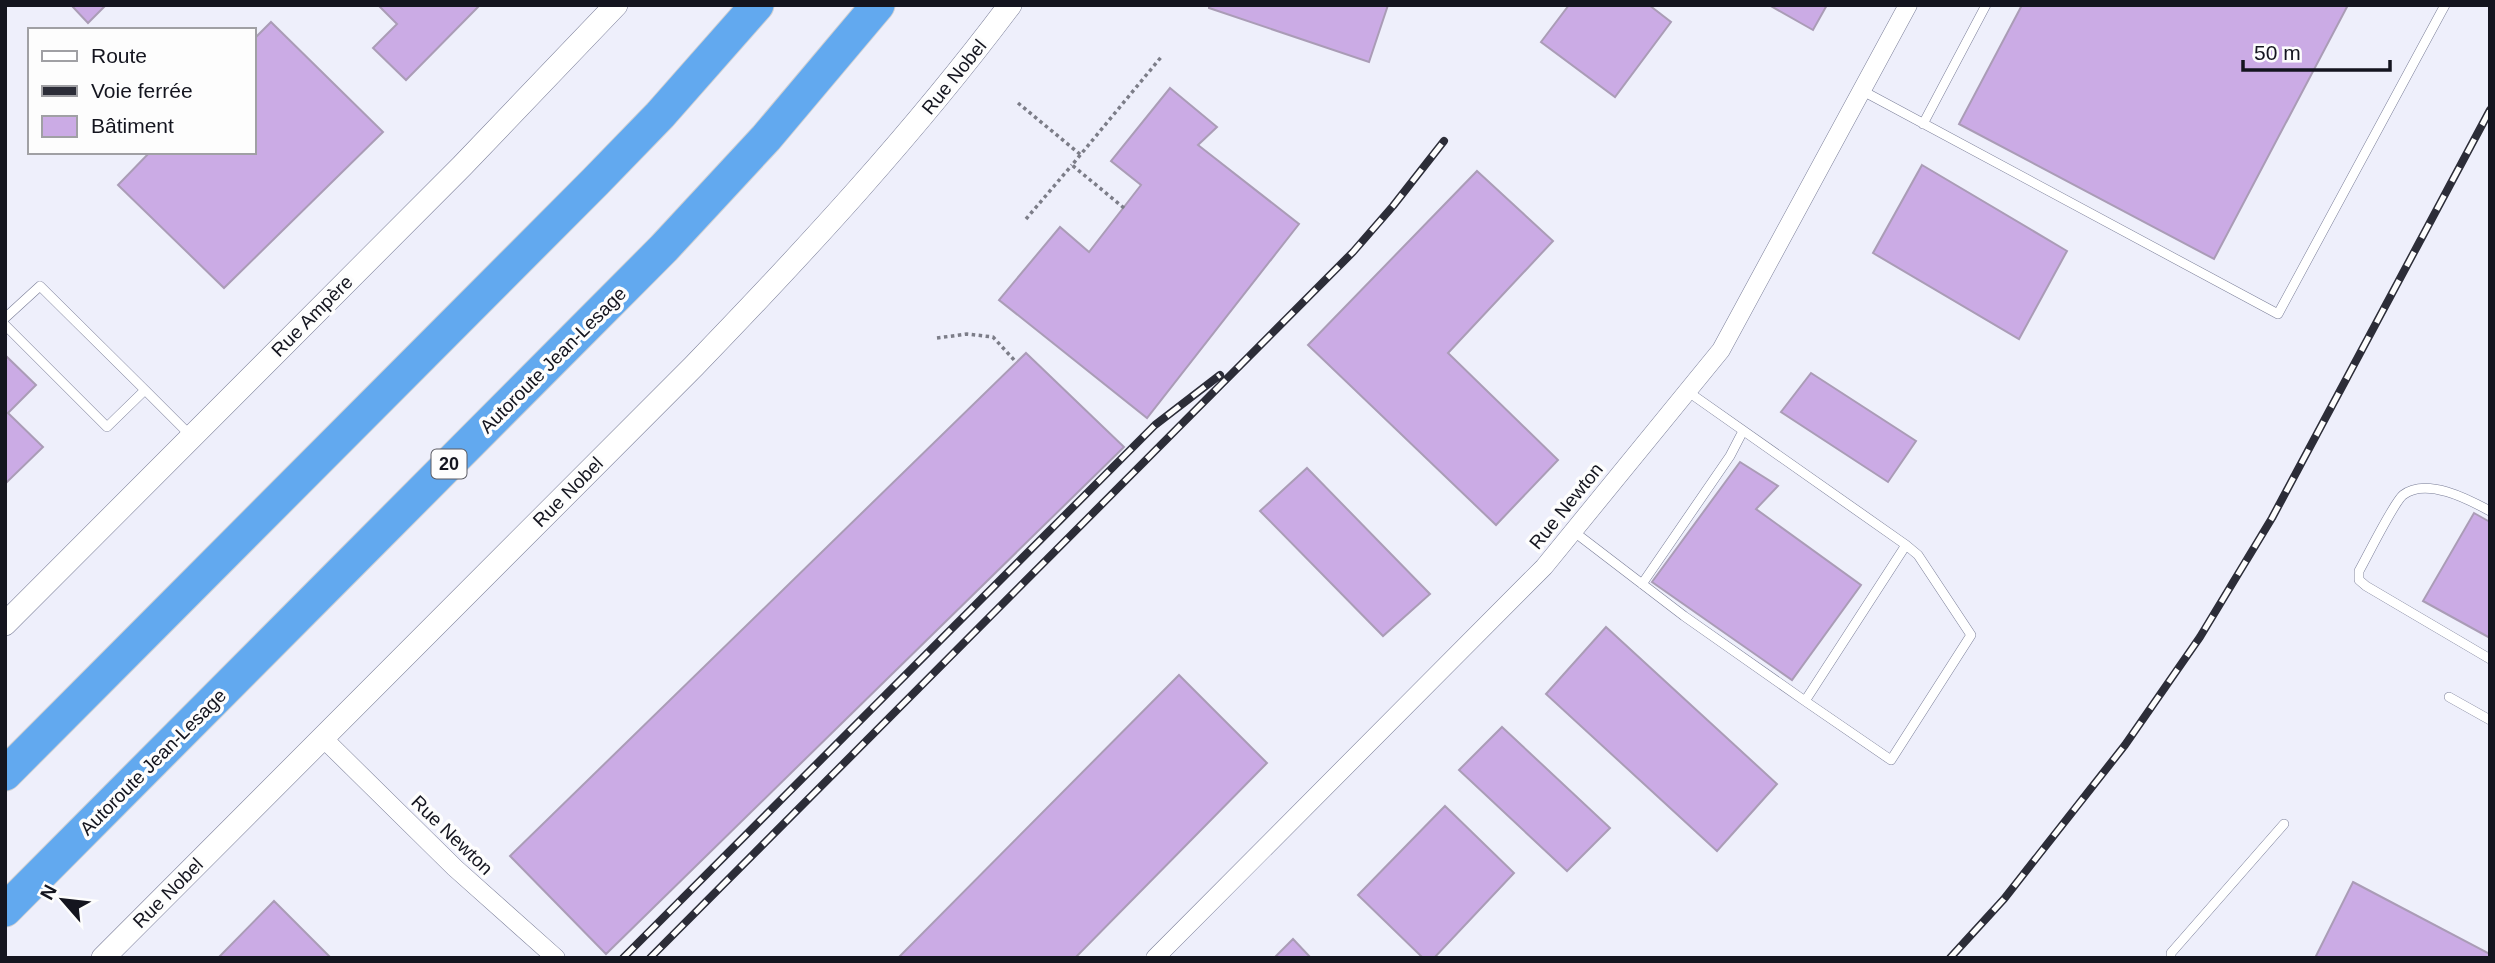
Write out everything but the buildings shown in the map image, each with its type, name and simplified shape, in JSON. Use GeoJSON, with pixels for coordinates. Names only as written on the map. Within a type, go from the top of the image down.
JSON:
{"type":"FeatureCollection","features":[{"type":"Feature","properties":{"kind":"highway"},"geometry":{"type":"LineString","coordinates":[[5,775],[603,174],[669,105],[757,5]]}},
{"type":"Feature","properties":{"kind":"highway","name":"Autoroute Jean-Lesage"},"geometry":{"type":"LineString","coordinates":[[5,909],[664,248],[766,138],[878,5]]}},
{"type":"Feature","properties":{"kind":"street","name":"Rue Ampère"},"geometry":{"type":"LineString","coordinates":[[5,624],[453,175],[616,5]]}},
{"type":"Feature","properties":{"kind":"street","name":"Rue Nobel"},"geometry":{"type":"LineString","coordinates":[[103,958],[786,271],[888,158],[1010,5]]}},
{"type":"Feature","properties":{"kind":"street","name":"Rue Newton"},"geometry":{"type":"LineString","coordinates":[[1155,958],[1544,567],[1721,350],[1908,5]]}},
{"type":"Feature","properties":{"kind":"street","name":"Rue Newton"},"geometry":{"type":"LineString","coordinates":[[323,738],[455,868],[555,958]]}},
{"type":"Feature","properties":{"kind":"lane"},"geometry":{"type":"LineString","coordinates":[[1923,124],[1986,5]]}},
{"type":"Feature","properties":{"kind":"lane"},"geometry":{"type":"LineString","coordinates":[[1861,90],[2277,314],[2445,5]]}},
{"type":"Feature","properties":{"kind":"lane"},"geometry":{"type":"LineString","coordinates":[[5,318],[40,286],[192,437]]}},
{"type":"Feature","properties":{"kind":"lane"},"geometry":{"type":"LineString","coordinates":[[5,325],[107,427],[145,390]]}},
{"type":"Feature","properties":{"kind":"lane"},"geometry":{"type":"LineString","coordinates":[[1573,531],[1684,617],[1891,760],[1971,635],[1918,555],[1687,391]]}},
{"type":"Feature","properties":{"kind":"lane"},"geometry":{"type":"LineString","coordinates":[[1642,584],[1730,456],[1743,431]]}},
{"type":"Feature","properties":{"kind":"lane"},"geometry":{"type":"LineString","coordinates":[[2490,511],[2453,492],[2417,488],[2402,496],[2359,571],[2359,580],[2490,659]]}},
{"type":"Feature","properties":{"kind":"lane"},"geometry":{"type":"LineString","coordinates":[[1805,701],[1906,545]]}},
{"type":"Feature","properties":{"kind":"lane"},"geometry":{"type":"LineString","coordinates":[[2449,697],[2490,720]]}},
{"type":"Feature","properties":{"kind":"lane"},"geometry":{"type":"LineString","coordinates":[[2171,958],[2171,953],[2284,824]]}},
{"type":"Feature","properties":{"kind":"path"},"geometry":{"type":"LineString","coordinates":[[1026,219],[1162,56]]}},
{"type":"Feature","properties":{"kind":"path"},"geometry":{"type":"LineString","coordinates":[[1018,103],[1081,155]]}},
{"type":"Feature","properties":{"kind":"path"},"geometry":{"type":"LineString","coordinates":[[1072,165],[1124,208]]}},
{"type":"Feature","properties":{"kind":"path"},"geometry":{"type":"LineString","coordinates":[[937,338],[967,334],[993,337],[1016,362]]}},
{"type":"Feature","properties":{"kind":"railway"},"geometry":{"type":"LineString","coordinates":[[1950,958],[2004,899],[2125,745],[2200,637],[2272,518],[2490,110]]}},
{"type":"Feature","properties":{"kind":"railway"},"geometry":{"type":"LineString","coordinates":[[650,958],[1353,252],[1444,141]]}},
{"type":"Feature","properties":{"kind":"railway"},"geometry":{"type":"LineString","coordinates":[[623,958],[1155,425],[1220,375]]}}]}
